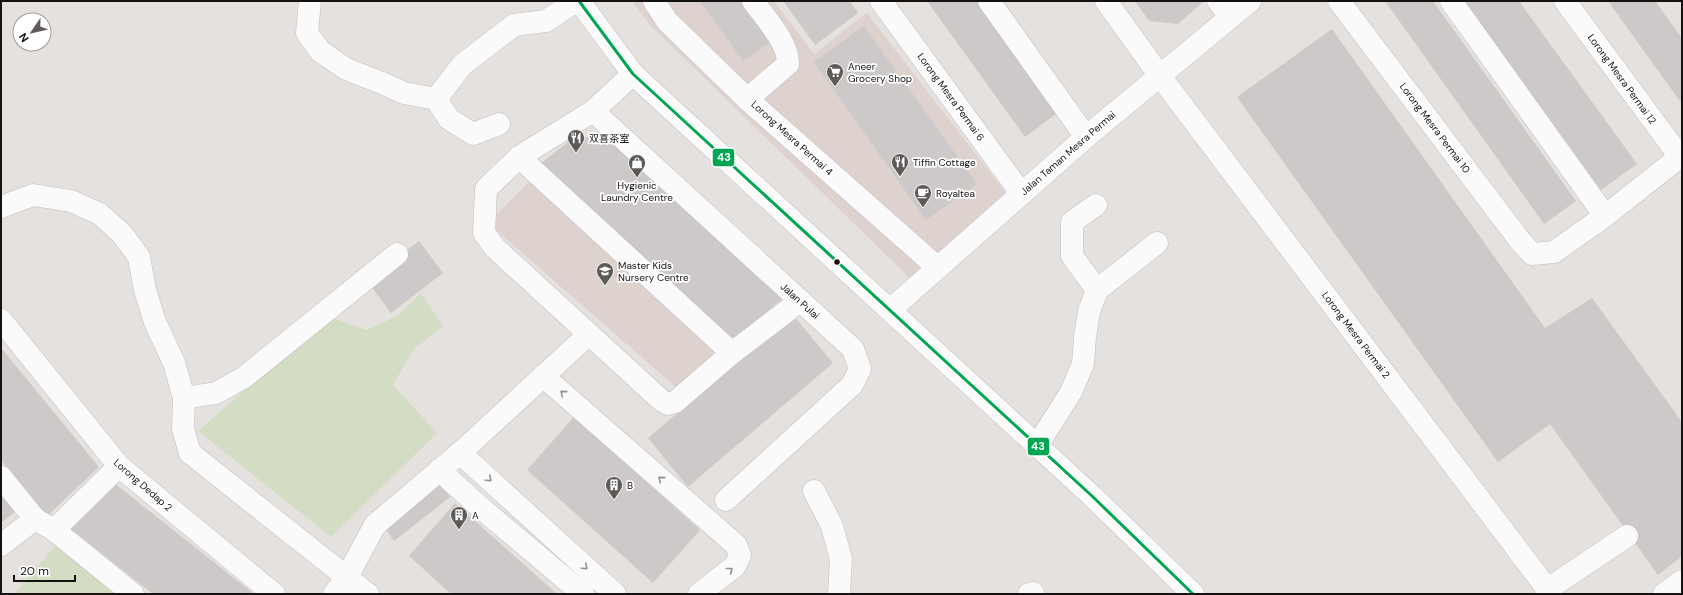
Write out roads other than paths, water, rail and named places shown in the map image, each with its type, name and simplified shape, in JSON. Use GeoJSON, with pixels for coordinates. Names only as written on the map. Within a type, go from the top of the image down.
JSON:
{"type":"FeatureCollection","features":[{"type":"Feature","properties":{"kind":"street"},"geometry":{"type":"LineString","coordinates":[[310,1],[306,33],[320,51],[346,70],[382,83],[404,94],[436,99],[449,119],[473,134],[499,124]]}},
{"type":"Feature","properties":{"kind":"street"},"geometry":{"type":"LineString","coordinates":[[436,99],[462,65],[514,25],[546,21],[576,1]]}},
{"type":"Feature","properties":{"kind":"street"},"geometry":{"type":"LineString","coordinates":[[579,1],[633,74],[1092,496],[1193,594]]}},
{"type":"Feature","properties":{"kind":"street"},"geometry":{"type":"LineString","coordinates":[[747,99],[788,64],[789,55],[785,46],[753,1]]}},
{"type":"Feature","properties":{"kind":"street","name":"Lorong Mesra Permai 6"},"geometry":{"type":"LineString","coordinates":[[881,1],[1021,193]]}},
{"type":"Feature","properties":{"kind":"street"},"geometry":{"type":"LineString","coordinates":[[989,1],[1086,137]]}},
{"type":"Feature","properties":{"kind":"street","name":"Lorong Mesra Permai 2"},"geometry":{"type":"LineString","coordinates":[[1106,1],[1160,76],[1550,592]]}},
{"type":"Feature","properties":{"kind":"street","name":"Jalan Taman Mesra Permai"},"geometry":{"type":"LineString","coordinates":[[890,310],[1021,193],[1160,76],[1224,9],[1250,1]]}},
{"type":"Feature","properties":{"kind":"street","name":"Lorong Mesra Permai 10"},"geometry":{"type":"LineString","coordinates":[[1339,1],[1521,242],[1532,254],[1554,252],[1605,216]]}},
{"type":"Feature","properties":{"kind":"street"},"geometry":{"type":"LineString","coordinates":[[1451,1],[1605,216],[1681,156]]}},
{"type":"Feature","properties":{"kind":"street","name":"Lorong Mesra Permai 12"},"geometry":{"type":"LineString","coordinates":[[1565,1],[1681,156]]}},
{"type":"Feature","properties":{"kind":"street","name":"Lorong Mesra Permai 4"},"geometry":{"type":"LineString","coordinates":[[661,4],[667,21],[747,99],[937,268]]}},
{"type":"Feature","properties":{"kind":"street"},"geometry":{"type":"LineString","coordinates":[[633,74],[593,112],[519,157],[486,189],[484,233],[494,248],[588,335],[661,400],[668,404],[675,402],[732,353],[800,301]]}},
{"type":"Feature","properties":{"kind":"street","name":"Jalan Pulai"},"geometry":{"type":"LineString","coordinates":[[593,112],[853,349],[860,369],[852,385],[726,500]]}},
{"type":"Feature","properties":{"kind":"street"},"geometry":{"type":"LineString","coordinates":[[519,157],[732,353]]}},
{"type":"Feature","properties":{"kind":"street"},"geometry":{"type":"LineString","coordinates":[[1,207],[33,195],[72,201],[100,214],[123,235],[140,257],[144,290],[155,322],[174,363],[184,398],[183,429],[190,453],[341,586],[368,594]]}},
{"type":"Feature","properties":{"kind":"street"},"geometry":{"type":"LineString","coordinates":[[1096,205],[1072,222],[1072,256],[1097,290]]}},
{"type":"Feature","properties":{"kind":"street"},"geometry":{"type":"LineString","coordinates":[[1037,446],[1071,392],[1083,364],[1089,312],[1097,290],[1157,242]]}},
{"type":"Feature","properties":{"kind":"street"},"geometry":{"type":"LineString","coordinates":[[184,398],[216,393],[243,378],[397,254]]}},
{"type":"Feature","properties":{"kind":"street","name":"Lorong Dedap 2"},"geometry":{"type":"LineString","coordinates":[[1,320],[119,466],[274,594]]}},
{"type":"Feature","properties":{"kind":"street"},"geometry":{"type":"LineString","coordinates":[[341,586],[375,525],[460,453],[588,335]]}},
{"type":"Feature","properties":{"kind":"street"},"geometry":{"type":"LineString","coordinates":[[543,376],[736,545],[740,555],[735,566],[699,594]]}},
{"type":"Feature","properties":{"kind":"street"},"geometry":{"type":"LineString","coordinates":[[460,453],[615,594]]}},
{"type":"Feature","properties":{"kind":"street"},"geometry":{"type":"LineString","coordinates":[[54,530],[119,466]]}},
{"type":"Feature","properties":{"kind":"street"},"geometry":{"type":"LineString","coordinates":[[439,470],[480,507],[583,594]]}},
{"type":"Feature","properties":{"kind":"street"},"geometry":{"type":"LineString","coordinates":[[1,476],[35,519],[54,530],[133,594]]}},
{"type":"Feature","properties":{"kind":"street"},"geometry":{"type":"LineString","coordinates":[[814,491],[832,526],[841,559],[839,594]]}},
{"type":"Feature","properties":{"kind":"street"},"geometry":{"type":"LineString","coordinates":[[1,545],[35,519]]}},
{"type":"Feature","properties":{"kind":"street"},"geometry":{"type":"LineString","coordinates":[[1550,592],[1627,536]]}},
{"type":"Feature","properties":{"kind":"street"},"geometry":{"type":"LineString","coordinates":[[1664,594],[1682,581]]}},
{"type":"Feature","properties":{"kind":"place","name":"Aneer Grocery Shop"},"geometry":{"type":"Point","coordinates":[835,87]}},
{"type":"Feature","properties":{"kind":"place","name":"双喜茶室"},"geometry":{"type":"Point","coordinates":[576,153]}},
{"type":"Feature","properties":{"kind":"place","name":"Tiffin Cottage"},"geometry":{"type":"Point","coordinates":[900,177]}},
{"type":"Feature","properties":{"kind":"place","name":"Hygienic Laundry Centre"},"geometry":{"type":"Point","coordinates":[637,178]}},
{"type":"Feature","properties":{"kind":"place","name":"Royaltea"},"geometry":{"type":"Point","coordinates":[923,208]}},
{"type":"Feature","properties":{"kind":"place","name":"Master Kids Nursery Centre"},"geometry":{"type":"Point","coordinates":[605,286]}},
{"type":"Feature","properties":{"kind":"place","name":"B"},"geometry":{"type":"Point","coordinates":[614,500]}},
{"type":"Feature","properties":{"kind":"place","name":"A"},"geometry":{"type":"Point","coordinates":[459,530]}}]}
